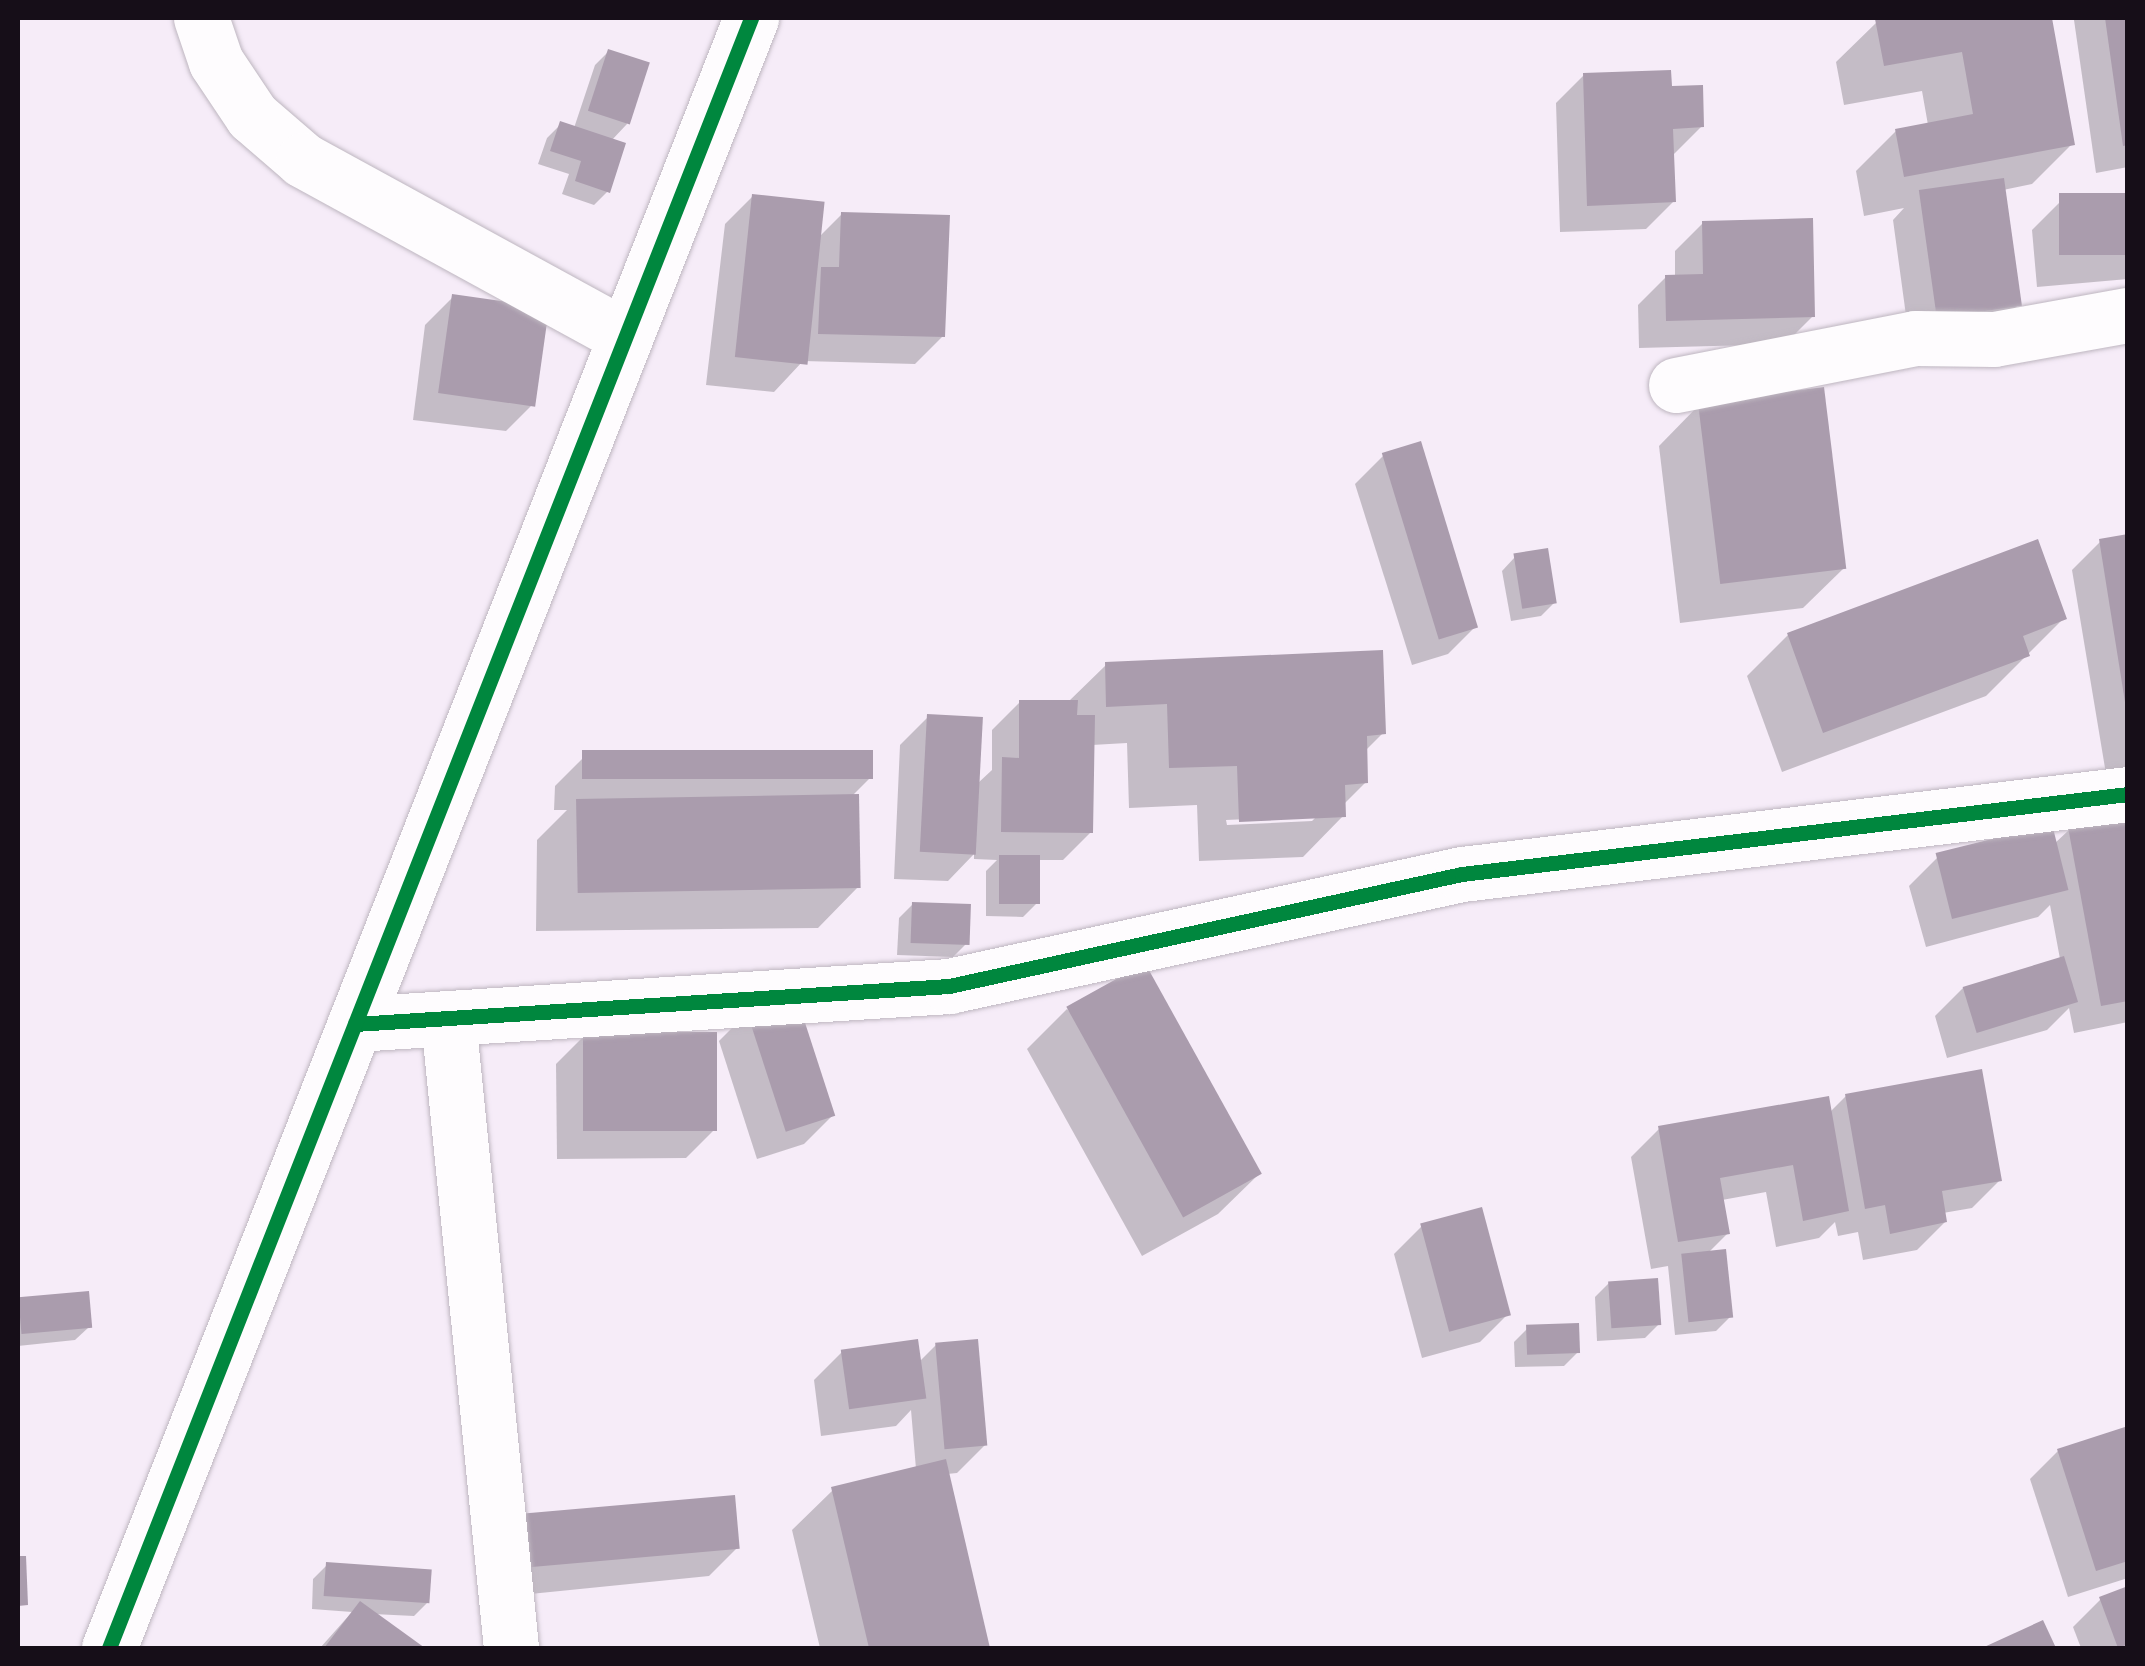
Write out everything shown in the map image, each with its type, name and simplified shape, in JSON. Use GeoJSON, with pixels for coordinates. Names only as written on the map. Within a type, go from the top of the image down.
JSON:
{"type":"FeatureCollection","features":[{"type":"Feature","properties":{"kind":"street"},"geometry":{"type":"LineString","coordinates":[[201,18],[216,62],[252,116],[303,160],[625,336]]}},
{"type":"Feature","properties":{"kind":"street"},"geometry":{"type":"LineString","coordinates":[[109,1648],[751,18]]}},
{"type":"Feature","properties":{"kind":"street"},"geometry":{"type":"LineString","coordinates":[[1676,385],[1915,338],[1994,338],[2128,315]]}},
{"type":"Feature","properties":{"kind":"street"},"geometry":{"type":"LineString","coordinates":[[355,1024],[949,986],[1462,874],[2128,794]]}},
{"type":"Feature","properties":{"kind":"street"},"geometry":{"type":"LineString","coordinates":[[448,1019],[511,1648]]}},
{"type":"Feature","properties":{"kind":"building"},"geometry":{"type":"Polygon","coordinates":[[[2052,18],[2075,145],[1904,177],[1895,129],[1973,114],[1962,52],[1884,66],[1875,19],[2052,18]]]}},
{"type":"Feature","properties":{"kind":"building"},"geometry":{"type":"Polygon","coordinates":[[[2105,18],[2128,18],[2128,145],[2123,146],[2105,18]]]}},
{"type":"Feature","properties":{"kind":"building"},"geometry":{"type":"Polygon","coordinates":[[[608,49],[650,63],[630,124],[588,111],[608,49]]]}},
{"type":"Feature","properties":{"kind":"building"},"geometry":{"type":"Polygon","coordinates":[[[1671,70],[1672,86],[1703,85],[1704,127],[1673,129],[1676,202],[1587,206],[1583,73],[1671,70]]]}},
{"type":"Feature","properties":{"kind":"building"},"geometry":{"type":"Polygon","coordinates":[[[560,121],[626,143],[610,193],[575,181],[581,161],[550,151],[560,121]]]}},
{"type":"Feature","properties":{"kind":"building"},"geometry":{"type":"Polygon","coordinates":[[[2004,178],[2022,306],[1937,318],[1919,190],[2004,178]]]}},
{"type":"Feature","properties":{"kind":"building"},"geometry":{"type":"Polygon","coordinates":[[[2059,193],[2128,193],[2128,255],[2059,255],[2059,193]]]}},
{"type":"Feature","properties":{"kind":"building"},"geometry":{"type":"Polygon","coordinates":[[[752,194],[825,202],[807,365],[735,357],[752,194]]]}},
{"type":"Feature","properties":{"kind":"building"},"geometry":{"type":"Polygon","coordinates":[[[841,212],[950,215],[945,337],[818,334],[821,267],[839,267],[841,212]]]}},
{"type":"Feature","properties":{"kind":"building"},"geometry":{"type":"Polygon","coordinates":[[[1813,218],[1815,317],[1666,321],[1665,275],[1703,274],[1702,221],[1813,218]]]}},
{"type":"Feature","properties":{"kind":"building"},"geometry":{"type":"Polygon","coordinates":[[[452,294],[549,308],[535,407],[438,393],[452,294]]]}},
{"type":"Feature","properties":{"kind":"building"},"geometry":{"type":"Polygon","coordinates":[[[1824,387],[1846,569],[1720,584],[1698,402],[1824,387]]]}},
{"type":"Feature","properties":{"kind":"building"},"geometry":{"type":"Polygon","coordinates":[[[1421,441],[1478,627],[1439,639],[1382,453],[1421,441]]]}},
{"type":"Feature","properties":{"kind":"building"},"geometry":{"type":"Polygon","coordinates":[[[2128,534],[2128,701],[2125,702],[2099,539],[2128,534]]]}},
{"type":"Feature","properties":{"kind":"building"},"geometry":{"type":"Polygon","coordinates":[[[2038,539],[2067,619],[2023,636],[2030,656],[1823,733],[1787,633],[2038,539]]]}},
{"type":"Feature","properties":{"kind":"building"},"geometry":{"type":"Polygon","coordinates":[[[1548,548],[1557,603],[1522,609],[1513,553],[1548,548]]]}},
{"type":"Feature","properties":{"kind":"building"},"geometry":{"type":"Polygon","coordinates":[[[1383,650],[1386,734],[1367,736],[1368,783],[1345,785],[1346,817],[1239,822],[1237,766],[1169,768],[1167,704],[1106,707],[1105,662],[1383,650]]]}},
{"type":"Feature","properties":{"kind":"building"},"geometry":{"type":"Polygon","coordinates":[[[1019,700],[1078,700],[1077,715],[1095,715],[1093,833],[1001,832],[1002,757],[1019,758],[1019,700]]]}},
{"type":"Feature","properties":{"kind":"building"},"geometry":{"type":"Polygon","coordinates":[[[927,714],[983,717],[976,855],[920,852],[927,714]]]}},
{"type":"Feature","properties":{"kind":"building"},"geometry":{"type":"Polygon","coordinates":[[[582,750],[873,750],[873,779],[582,779],[582,750]]]}},
{"type":"Feature","properties":{"kind":"building"},"geometry":{"type":"Polygon","coordinates":[[[859,794],[861,888],[578,893],[576,799],[859,794]]]}},
{"type":"Feature","properties":{"kind":"building"},"geometry":{"type":"Polygon","coordinates":[[[2128,816],[2128,1001],[2101,1006],[2068,827],[2128,816]]]}},
{"type":"Feature","properties":{"kind":"building"},"geometry":{"type":"Polygon","coordinates":[[[2052,824],[2068,890],[1952,919],[1936,853],[2052,824]]]}},
{"type":"Feature","properties":{"kind":"building"},"geometry":{"type":"Polygon","coordinates":[[[999,855],[1040,855],[1040,904],[999,904],[999,855]]]}},
{"type":"Feature","properties":{"kind":"building"},"geometry":{"type":"Polygon","coordinates":[[[912,902],[971,904],[970,945],[911,943],[912,902]]]}},
{"type":"Feature","properties":{"kind":"building"},"geometry":{"type":"Polygon","coordinates":[[[2064,956],[2078,1002],[1977,1033],[1963,987],[2064,956]]]}},
{"type":"Feature","properties":{"kind":"building"},"geometry":{"type":"Polygon","coordinates":[[[1145,963],[1262,1174],[1183,1217],[1066,1007],[1145,963]]]}},
{"type":"Feature","properties":{"kind":"building"},"geometry":{"type":"Polygon","coordinates":[[[796,995],[835,1116],[786,1132],[747,1011],[796,995]]]}},
{"type":"Feature","properties":{"kind":"building"},"geometry":{"type":"Polygon","coordinates":[[[583,1032],[717,1032],[717,1131],[583,1131],[583,1032]]]}},
{"type":"Feature","properties":{"kind":"building"},"geometry":{"type":"Polygon","coordinates":[[[1982,1069],[2002,1181],[1942,1191],[1947,1222],[1890,1234],[1885,1205],[1865,1209],[1845,1094],[1982,1069]]]}},
{"type":"Feature","properties":{"kind":"building"},"geometry":{"type":"Polygon","coordinates":[[[1829,1096],[1849,1211],[1803,1221],[1793,1165],[1720,1178],[1730,1234],[1678,1242],[1658,1126],[1829,1096]]]}},
{"type":"Feature","properties":{"kind":"building"},"geometry":{"type":"Polygon","coordinates":[[[1482,1207],[1511,1315],[1449,1332],[1420,1224],[1482,1207]]]}},
{"type":"Feature","properties":{"kind":"building"},"geometry":{"type":"Polygon","coordinates":[[[1726,1249],[1733,1318],[1688,1322],[1681,1254],[1726,1249]]]}},
{"type":"Feature","properties":{"kind":"building"},"geometry":{"type":"Polygon","coordinates":[[[1658,1278],[1661,1325],[1611,1328],[1608,1281],[1658,1278]]]}},
{"type":"Feature","properties":{"kind":"building"},"geometry":{"type":"Polygon","coordinates":[[[89,1291],[92,1328],[21,1334],[18,1297],[89,1291]]]}},
{"type":"Feature","properties":{"kind":"building"},"geometry":{"type":"Polygon","coordinates":[[[1579,1323],[1580,1353],[1527,1355],[1526,1325],[1579,1323]]]}},
{"type":"Feature","properties":{"kind":"building"},"geometry":{"type":"Polygon","coordinates":[[[918,1339],[926,1398],[849,1409],[841,1350],[918,1339]]]}},
{"type":"Feature","properties":{"kind":"building"},"geometry":{"type":"Polygon","coordinates":[[[978,1339],[987,1446],[944,1449],[935,1343],[978,1339]]]}},
{"type":"Feature","properties":{"kind":"building"},"geometry":{"type":"Polygon","coordinates":[[[2128,1426],[2128,1561],[2096,1571],[2057,1449],[2128,1426]]]}},
{"type":"Feature","properties":{"kind":"building"},"geometry":{"type":"Polygon","coordinates":[[[946,1459],[990,1648],[869,1648],[831,1487],[946,1459]]]}},
{"type":"Feature","properties":{"kind":"building"},"geometry":{"type":"Polygon","coordinates":[[[735,1495],[740,1549],[518,1568],[513,1514],[735,1495]]]}},
{"type":"Feature","properties":{"kind":"building"},"geometry":{"type":"Polygon","coordinates":[[[18,1556],[26,1556],[28,1605],[18,1606],[18,1556]]]}},
{"type":"Feature","properties":{"kind":"building"},"geometry":{"type":"Polygon","coordinates":[[[326,1562],[432,1569],[429,1603],[324,1596],[326,1562]]]}},
{"type":"Feature","properties":{"kind":"building"},"geometry":{"type":"Polygon","coordinates":[[[2128,1586],[2128,1644],[2118,1648],[2099,1597],[2128,1586]]]}},
{"type":"Feature","properties":{"kind":"building"},"geometry":{"type":"Polygon","coordinates":[[[360,1601],[425,1648],[324,1648],[360,1601]]]}},
{"type":"Feature","properties":{"kind":"building"},"geometry":{"type":"Polygon","coordinates":[[[2043,1620],[2056,1648],[1982,1648],[2043,1620]]]}},
{"type":"Feature","properties":{"kind":"cycle path"},"geometry":{"type":"LineString","coordinates":[[109,1648],[751,18]]}},
{"type":"Feature","properties":{"kind":"cycle path"},"geometry":{"type":"LineString","coordinates":[[355,1024],[949,986],[1462,874],[2128,794]]}}]}
